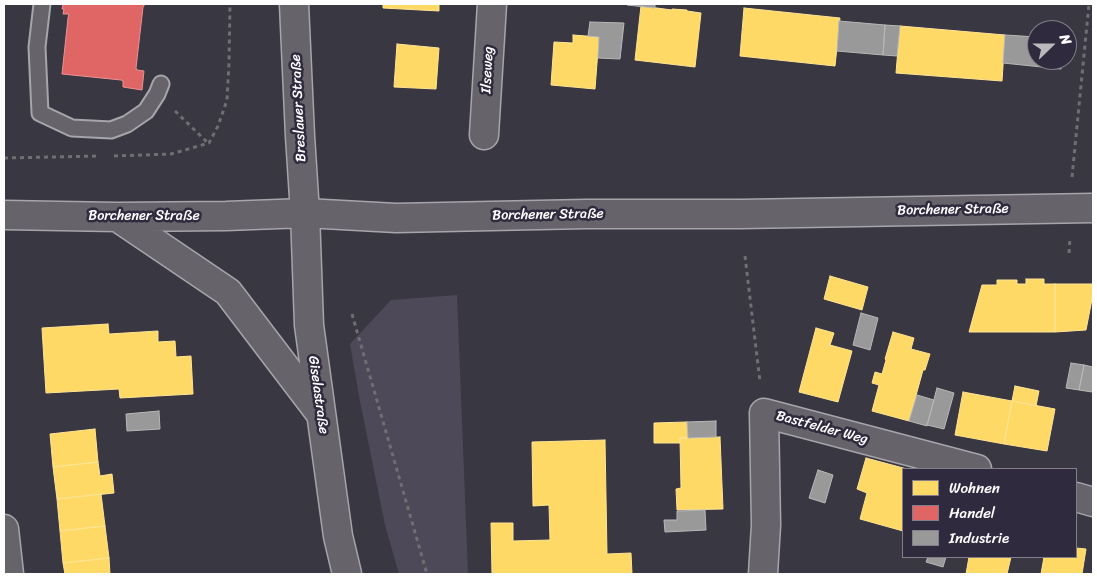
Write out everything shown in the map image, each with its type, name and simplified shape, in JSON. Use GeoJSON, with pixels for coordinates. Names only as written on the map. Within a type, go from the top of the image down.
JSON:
{"type":"FeatureCollection","features":[{"type":"Feature","properties":{"kind":"main road","name":"Breslauer Straße"},"geometry":{"type":"LineString","coordinates":[[294,4],[300,136],[306,213]]}},
{"type":"Feature","properties":{"kind":"main road","name":"Ilseweg"},"geometry":{"type":"LineString","coordinates":[[484,135],[492,4]]}},
{"type":"Feature","properties":{"kind":"main road","name":"Borchener Straße"},"geometry":{"type":"LineString","coordinates":[[4,215],[117,217],[306,213],[396,218],[1093,208]]}},
{"type":"Feature","properties":{"kind":"main road","name":"Giselastraße"},"geometry":{"type":"LineString","coordinates":[[306,213],[309,325],[338,536],[347,574]]}},
{"type":"Feature","properties":{"kind":"main road"},"geometry":{"type":"LineString","coordinates":[[117,217],[228,292],[321,414]]}},
{"type":"Feature","properties":{"kind":"main road","name":"Bastfelder Weg"},"geometry":{"type":"LineString","coordinates":[[763,574],[766,525],[764,412],[974,468]]}},
{"type":"Feature","properties":{"kind":"main road"},"geometry":{"type":"LineString","coordinates":[[1077,497],[1093,502]]}},
{"type":"Feature","properties":{"kind":"main road"},"geometry":{"type":"LineString","coordinates":[[4,529],[9,574]]}},
{"type":"Feature","properties":{"kind":"lane"},"geometry":{"type":"LineString","coordinates":[[42,4],[37,47],[40,114],[72,128],[111,130],[127,124],[146,111],[159,89]]}},
{"type":"Feature","properties":{"kind":"path"},"geometry":{"type":"LineString","coordinates":[[159,89],[208,143],[218,126],[227,100],[230,4]]}},
{"type":"Feature","properties":{"kind":"path"},"geometry":{"type":"LineString","coordinates":[[1072,171],[1089,4]]}},
{"type":"Feature","properties":{"kind":"path"},"geometry":{"type":"LineString","coordinates":[[745,256],[764,412]]}},
{"type":"Feature","properties":{"kind":"path"},"geometry":{"type":"LineString","coordinates":[[352,314],[428,574]]}},
{"type":"Feature","properties":{"kind":"shaded area"},"geometry":{"type":"Polygon","coordinates":[[[457,295],[468,574],[399,574],[385,525],[350,344],[391,300],[457,295]]]}},
{"type":"Feature","properties":{"kind":"building: Wohnen"},"geometry":{"type":"Polygon","coordinates":[[[383,4],[439,4],[439,11],[383,8],[383,4]]]}},
{"type":"Feature","properties":{"kind":"building: Wohnen"},"geometry":{"type":"Polygon","coordinates":[[[641,6],[701,13],[695,67],[635,60],[641,6]]]}},
{"type":"Feature","properties":{"kind":"building: Wohnen"},"geometry":{"type":"Polygon","coordinates":[[[744,8],[840,18],[835,66],[740,56],[744,8]]]}},
{"type":"Feature","properties":{"kind":"building: Wohnen"},"geometry":{"type":"Polygon","coordinates":[[[900,26],[1005,35],[1002,81],[896,73],[900,26]]]}},
{"type":"Feature","properties":{"kind":"building: Wohnen"},"geometry":{"type":"Polygon","coordinates":[[[573,35],[599,37],[595,89],[551,85],[554,42],[573,43],[573,35]]]}},
{"type":"Feature","properties":{"kind":"building: Wohnen"},"geometry":{"type":"Polygon","coordinates":[[[397,44],[439,48],[436,89],[394,87],[397,44]]]}},
{"type":"Feature","properties":{"kind":"building: Wohnen"},"geometry":{"type":"Polygon","coordinates":[[[830,276],[868,287],[862,310],[824,299],[830,276]]]}},
{"type":"Feature","properties":{"kind":"building: Wohnen"},"geometry":{"type":"Polygon","coordinates":[[[1026,279],[1044,279],[1044,284],[1055,284],[1055,332],[969,332],[982,285],[997,285],[997,280],[1017,280],[1017,284],[1026,284],[1026,279]]]}},
{"type":"Feature","properties":{"kind":"building: Wohnen"},"geometry":{"type":"Polygon","coordinates":[[[1055,284],[1093,284],[1093,294],[1086,330],[1055,332],[1055,284]]]}},
{"type":"Feature","properties":{"kind":"building: Wohnen"},"geometry":{"type":"Polygon","coordinates":[[[108,324],[109,334],[158,331],[158,342],[175,341],[176,357],[191,356],[193,394],[120,398],[119,389],[46,393],[42,328],[108,324]]]}},
{"type":"Feature","properties":{"kind":"building: Wohnen"},"geometry":{"type":"Polygon","coordinates":[[[816,328],[834,333],[830,345],[852,351],[838,402],[799,392],[816,328]]]}},
{"type":"Feature","properties":{"kind":"building: Wohnen"},"geometry":{"type":"Polygon","coordinates":[[[893,332],[914,338],[911,349],[930,354],[925,370],[923,370],[909,421],[872,411],[879,385],[872,383],[875,372],[882,374],[893,332]]]}},
{"type":"Feature","properties":{"kind":"building: Wohnen"},"geometry":{"type":"Polygon","coordinates":[[[1015,386],[1039,391],[1036,406],[1012,401],[1015,386]]]}},
{"type":"Feature","properties":{"kind":"building: Wohnen"},"geometry":{"type":"Polygon","coordinates":[[[963,392],[1012,401],[1004,444],[955,435],[963,392]]]}},
{"type":"Feature","properties":{"kind":"building: Wohnen"},"geometry":{"type":"Polygon","coordinates":[[[1012,401],[1055,409],[1047,451],[1004,444],[1012,401]]]}},
{"type":"Feature","properties":{"kind":"building: Wohnen"},"geometry":{"type":"Polygon","coordinates":[[[687,422],[688,438],[680,438],[680,443],[654,443],[654,423],[687,422]]]}},
{"type":"Feature","properties":{"kind":"building: Wohnen"},"geometry":{"type":"Polygon","coordinates":[[[95,429],[98,462],[53,467],[50,434],[95,429]]]}},
{"type":"Feature","properties":{"kind":"building: Wohnen"},"geometry":{"type":"Polygon","coordinates":[[[720,437],[723,509],[677,510],[676,489],[681,488],[680,438],[720,437]]]}},
{"type":"Feature","properties":{"kind":"building: Wohnen"},"geometry":{"type":"Polygon","coordinates":[[[605,440],[607,554],[631,553],[632,574],[492,574],[491,523],[513,523],[513,541],[550,540],[549,505],[533,506],[532,442],[605,440]]]}},
{"type":"Feature","properties":{"kind":"building: Wohnen"},"geometry":{"type":"Polygon","coordinates":[[[866,458],[903,468],[902,531],[860,519],[867,493],[857,489],[866,458]]]}},
{"type":"Feature","properties":{"kind":"building: Wohnen"},"geometry":{"type":"Polygon","coordinates":[[[98,462],[100,476],[112,474],[114,493],[57,499],[53,467],[98,462]]]}},
{"type":"Feature","properties":{"kind":"building: Wohnen"},"geometry":{"type":"Polygon","coordinates":[[[101,494],[105,526],[60,531],[57,499],[101,494]]]}},
{"type":"Feature","properties":{"kind":"building: Wohnen"},"geometry":{"type":"Polygon","coordinates":[[[105,526],[109,558],[63,563],[60,531],[105,526]]]}},
{"type":"Feature","properties":{"kind":"building: Wohnen"},"geometry":{"type":"Polygon","coordinates":[[[1077,548],[1086,549],[1082,574],[1041,574],[1044,558],[1077,558],[1077,548]]]}},
{"type":"Feature","properties":{"kind":"building: Wohnen"},"geometry":{"type":"Polygon","coordinates":[[[109,558],[110,574],[65,574],[63,563],[109,558]]]}},
{"type":"Feature","properties":{"kind":"building: Wohnen"},"geometry":{"type":"Polygon","coordinates":[[[969,558],[1011,558],[1007,574],[966,574],[969,558]]]}},
{"type":"Feature","properties":{"kind":"building: Handel"},"geometry":{"type":"Polygon","coordinates":[[[63,4],[145,4],[143,7],[136,68],[137,70],[144,71],[142,90],[123,87],[123,81],[121,80],[62,74],[69,14],[63,14],[63,4]]]}},
{"type":"Feature","properties":{"kind":"building: Industrie"},"geometry":{"type":"Polygon","coordinates":[[[655,4],[655,8],[627,5],[655,4]]]}},
{"type":"Feature","properties":{"kind":"building: Industrie"},"geometry":{"type":"Polygon","coordinates":[[[839,21],[885,25],[883,55],[837,51],[839,21]]]}},
{"type":"Feature","properties":{"kind":"building: Industrie"},"geometry":{"type":"Polygon","coordinates":[[[590,22],[624,23],[620,59],[598,58],[599,37],[588,36],[590,22]]]}},
{"type":"Feature","properties":{"kind":"building: Industrie"},"geometry":{"type":"Polygon","coordinates":[[[885,25],[900,26],[897,56],[883,55],[885,25]]]}},
{"type":"Feature","properties":{"kind":"building: Industrie"},"geometry":{"type":"Polygon","coordinates":[[[1005,35],[1027,36],[1027,65],[1003,63],[1005,35]]]}},
{"type":"Feature","properties":{"kind":"building: Industrie"},"geometry":{"type":"Polygon","coordinates":[[[861,313],[878,318],[870,350],[853,345],[861,313]]]}},
{"type":"Feature","properties":{"kind":"building: Industrie"},"geometry":{"type":"Polygon","coordinates":[[[1071,363],[1084,365],[1079,390],[1066,388],[1071,363]]]}},
{"type":"Feature","properties":{"kind":"building: Industrie"},"geometry":{"type":"Polygon","coordinates":[[[1084,365],[1093,367],[1092,392],[1079,390],[1084,365]]]}},
{"type":"Feature","properties":{"kind":"building: Industrie"},"geometry":{"type":"Polygon","coordinates":[[[937,388],[954,393],[944,429],[927,425],[937,388]]]}},
{"type":"Feature","properties":{"kind":"building: Industrie"},"geometry":{"type":"Polygon","coordinates":[[[917,395],[934,400],[927,426],[909,421],[917,395]]]}},
{"type":"Feature","properties":{"kind":"building: Industrie"},"geometry":{"type":"Polygon","coordinates":[[[159,411],[160,429],[127,431],[126,414],[159,411]]]}},
{"type":"Feature","properties":{"kind":"building: Industrie"},"geometry":{"type":"Polygon","coordinates":[[[716,421],[716,437],[688,438],[687,422],[716,421]]]}},
{"type":"Feature","properties":{"kind":"building: Industrie"},"geometry":{"type":"Polygon","coordinates":[[[818,470],[833,475],[825,503],[809,498],[818,470]]]}},
{"type":"Feature","properties":{"kind":"building: Industrie"},"geometry":{"type":"Polygon","coordinates":[[[705,510],[706,530],[665,532],[664,520],[677,520],[677,511],[705,510]]]}},
{"type":"Feature","properties":{"kind":"building: Industrie"},"geometry":{"type":"Polygon","coordinates":[[[928,558],[946,558],[943,567],[926,562],[928,558]]]}}]}
